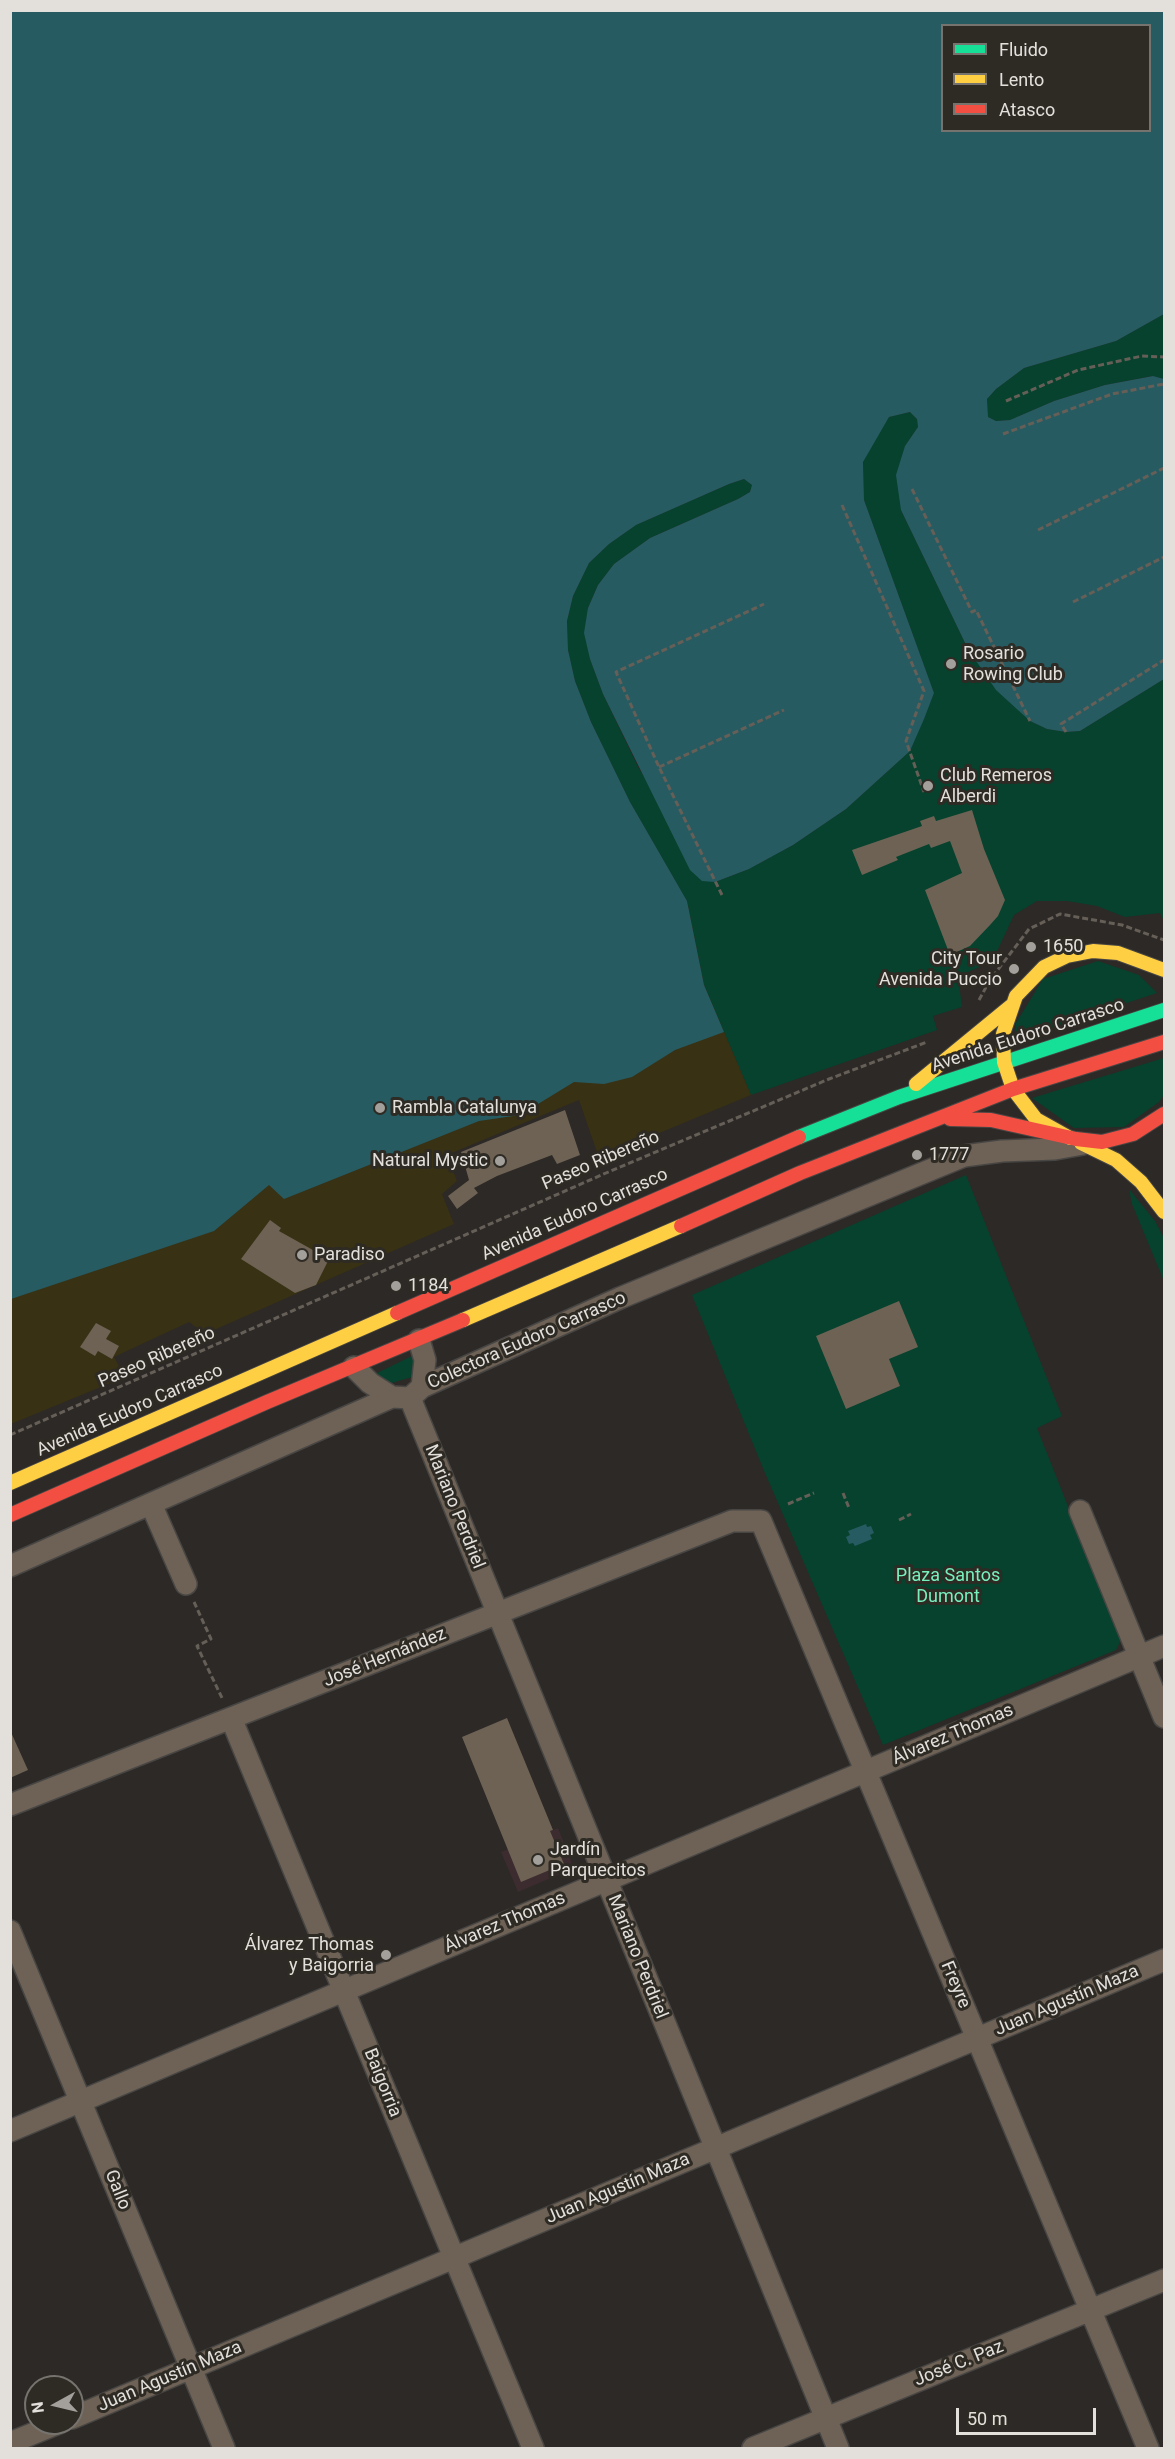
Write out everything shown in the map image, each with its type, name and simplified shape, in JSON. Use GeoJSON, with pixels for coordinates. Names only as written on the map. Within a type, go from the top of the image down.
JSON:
{"type":"FeatureCollection","features":[{"type":"Feature","properties":{"kind":"main road"},"geometry":{"type":"LineString","coordinates":[[899,1097],[1011,1006],[1025,985],[1044,967],[1067,956],[1093,951],[1118,954],[1164,970]]}},
{"type":"Feature","properties":{"kind":"main road"},"geometry":{"type":"LineString","coordinates":[[1143,963],[1164,980]]}},
{"type":"Feature","properties":{"kind":"main road"},"geometry":{"type":"LineString","coordinates":[[1011,1006],[1003,1034],[1004,1062],[1013,1089],[1036,1119],[1116,1160],[1141,1182],[1164,1212]]}},
{"type":"Feature","properties":{"kind":"main road","name":"Avenida Eudoro Carrasco"},"geometry":{"type":"LineString","coordinates":[[10,1483],[776,1147],[899,1097],[1164,1010]]}},
{"type":"Feature","properties":{"kind":"main road"},"geometry":{"type":"LineString","coordinates":[[10,1515],[419,1340],[800,1173],[1013,1089],[1164,1041]]}},
{"type":"Feature","properties":{"kind":"main road"},"geometry":{"type":"LineString","coordinates":[[935,1118],[991,1120],[1077,1142],[1133,1134],[1163,1115]]}},
{"type":"Feature","properties":{"kind":"street","name":"Colectora Eudoro Carrasco"},"geometry":{"type":"LineString","coordinates":[[10,1566],[408,1394],[620,1298],[964,1156],[1077,1142],[1116,1160]]}},
{"type":"Feature","properties":{"kind":"street","name":"Mariano Perdriel"},"geometry":{"type":"LineString","coordinates":[[419,1340],[425,1360],[408,1394],[838,2448]]}},
{"type":"Feature","properties":{"kind":"street"},"geometry":{"type":"LineString","coordinates":[[354,1366],[370,1383],[408,1394]]}},
{"type":"Feature","properties":{"kind":"street"},"geometry":{"type":"LineString","coordinates":[[151,1504],[186,1584]]}},
{"type":"Feature","properties":{"kind":"street"},"geometry":{"type":"LineString","coordinates":[[1080,1511],[1164,1717]]}},
{"type":"Feature","properties":{"kind":"street","name":"José Hernández"},"geometry":{"type":"LineString","coordinates":[[10,1805],[732,1521],[761,1521]]}},
{"type":"Feature","properties":{"kind":"street","name":"Freyre"},"geometry":{"type":"LineString","coordinates":[[761,1521],[1148,2448]]}},
{"type":"Feature","properties":{"kind":"street","name":"Álvarez Thomas"},"geometry":{"type":"LineString","coordinates":[[10,2131],[1164,1646]]}},
{"type":"Feature","properties":{"kind":"street","name":"Baigorria"},"geometry":{"type":"LineString","coordinates":[[231,1718],[532,2448]]}},
{"type":"Feature","properties":{"kind":"street","name":"Gallo"},"geometry":{"type":"LineString","coordinates":[[10,1931],[224,2448]]}},
{"type":"Feature","properties":{"kind":"street","name":"Juan Agustín Maza"},"geometry":{"type":"LineString","coordinates":[[84,2413],[1164,1960]]}},
{"type":"Feature","properties":{"kind":"street","name":"José C. Paz"},"geometry":{"type":"LineString","coordinates":[[753,2448],[1164,2280]]}},
{"type":"Feature","properties":{"kind":"street"},"geometry":{"type":"LineString","coordinates":[[10,2443],[30,2435]]}},
{"type":"Feature","properties":{"kind":"path"},"geometry":{"type":"LineString","coordinates":[[1006,401],[1078,370],[1142,356],[1164,357]]}},
{"type":"Feature","properties":{"kind":"path"},"geometry":{"type":"LineString","coordinates":[[1003,434],[1112,394],[1164,384]]}},
{"type":"Feature","properties":{"kind":"path"},"geometry":{"type":"LineString","coordinates":[[1038,530],[1164,468]]}},
{"type":"Feature","properties":{"kind":"path"},"geometry":{"type":"LineString","coordinates":[[912,489],[972,612],[976,610],[1030,721]]}},
{"type":"Feature","properties":{"kind":"path"},"geometry":{"type":"LineString","coordinates":[[842,505],[924,691],[906,741],[924,792]]}},
{"type":"Feature","properties":{"kind":"path"},"geometry":{"type":"LineString","coordinates":[[1073,602],[1164,557]]}},
{"type":"Feature","properties":{"kind":"path"},"geometry":{"type":"LineString","coordinates":[[722,895],[659,768],[616,672],[764,604]]}},
{"type":"Feature","properties":{"kind":"path"},"geometry":{"type":"LineString","coordinates":[[1066,732],[1061,724],[1164,660]]}},
{"type":"Feature","properties":{"kind":"path"},"geometry":{"type":"LineString","coordinates":[[659,768],[784,711]]}},
{"type":"Feature","properties":{"kind":"path"},"geometry":{"type":"LineString","coordinates":[[979,1007],[979,1001],[990,980],[1029,929],[1060,914],[1122,925],[1164,940]]}},
{"type":"Feature","properties":{"kind":"path","name":"Paseo Ribereño"},"geometry":{"type":"LineString","coordinates":[[10,1436],[171,1367],[606,1173],[829,1079],[928,1042]]}},
{"type":"Feature","properties":{"kind":"path"},"geometry":{"type":"LineString","coordinates":[[788,1504],[814,1493]]}},
{"type":"Feature","properties":{"kind":"path"},"geometry":{"type":"LineString","coordinates":[[843,1493],[849,1508]]}},
{"type":"Feature","properties":{"kind":"path"},"geometry":{"type":"LineString","coordinates":[[898,1520],[911,1514]]}},
{"type":"Feature","properties":{"kind":"path"},"geometry":{"type":"LineString","coordinates":[[186,1584],[211,1639],[197,1646],[231,1718]]}},
{"type":"Feature","properties":{"kind":"shaded area","name":"Jardín Parquecitos"},"geometry":{"type":"Polygon","coordinates":[[[558,1828],[574,1868],[518,1892],[501,1852],[558,1828]]]}},
{"type":"Feature","properties":{"kind":"green space"},"geometry":{"type":"Polygon","coordinates":[[[1164,314],[1164,379],[1152,376],[1105,385],[1054,401],[1010,420],[996,421],[988,417],[987,399],[996,389],[1024,368],[1116,341],[1164,314]]]}},
{"type":"Feature","properties":{"kind":"green space","name":"Club Remeros Alberdi"},"geometry":{"type":"Polygon","coordinates":[[[910,412],[917,419],[918,427],[905,446],[901,510],[968,649],[1030,721],[1047,729],[1066,732],[1080,731],[1164,679],[1164,921],[1160,913],[1125,917],[1097,906],[1067,901],[1037,901],[1014,915],[992,962],[958,976],[962,1007],[933,1016],[937,1030],[751,1095],[704,985],[687,901],[630,802],[591,722],[575,681],[568,650],[567,621],[573,596],[589,563],[609,544],[636,525],[729,484],[744,479],[752,485],[750,492],[738,499],[650,538],[614,564],[598,585],[588,608],[590,659],[603,694],[639,769],[715,882],[749,869],[793,845],[846,809],[910,751],[934,693],[864,500],[863,462],[870,446],[889,417],[910,412]]]}},
{"type":"Feature","properties":{"kind":"green space"},"geometry":{"type":"Polygon","coordinates":[[[1098,961],[1139,975],[1157,993],[1014,1040],[1016,1023],[1043,979],[1098,961]]]}},
{"type":"Feature","properties":{"kind":"green space"},"geometry":{"type":"Polygon","coordinates":[[[1164,1058],[1164,1095],[1159,1102],[1124,1127],[1074,1128],[1032,1098],[1164,1058]]]}},
{"type":"Feature","properties":{"kind":"green space","name":"Plaza Santos Dumont"},"geometry":{"type":"Polygon","coordinates":[[[966,1175],[1062,1416],[1037,1428],[1121,1640],[1116,1650],[883,1745],[765,1473],[692,1295],[966,1175]]]}},
{"type":"Feature","properties":{"kind":"green space"},"geometry":{"type":"Polygon","coordinates":[[[1129,1189],[1155,1221],[1164,1238],[1164,1281],[1132,1204],[1129,1189]]]}},
{"type":"Feature","properties":{"kind":"green space"},"geometry":{"type":"Polygon","coordinates":[[[415,1356],[416,1368],[412,1377],[388,1384],[375,1374],[415,1356]]]}},
{"type":"Feature","properties":{"kind":"sand","name":"Rambla Catalunya"},"geometry":{"type":"Polygon","coordinates":[[[687,901],[704,985],[751,1095],[599,1158],[579,1100],[447,1155],[457,1181],[442,1194],[454,1224],[205,1334],[189,1322],[114,1357],[125,1377],[11,1424],[10,1203],[687,901]]]}},
{"type":"Feature","properties":{"kind":"water"},"geometry":{"type":"Polygon","coordinates":[[[10,11],[1164,11],[1164,314],[1116,341],[1024,368],[996,389],[987,399],[988,417],[996,421],[1010,420],[1054,401],[1105,385],[1153,376],[1164,379],[1164,679],[1080,731],[1066,732],[1047,729],[1030,721],[996,690],[968,649],[901,510],[896,475],[905,446],[918,427],[917,419],[910,412],[889,417],[863,462],[864,500],[934,693],[924,719],[910,751],[846,809],[793,845],[749,869],[715,882],[702,881],[690,870],[603,694],[590,659],[584,633],[588,608],[598,585],[614,564],[650,538],[738,499],[750,492],[752,485],[744,479],[729,484],[636,525],[609,544],[589,563],[573,596],[567,621],[568,650],[575,681],[591,722],[630,802],[687,901],[704,985],[724,1032],[675,1050],[632,1077],[604,1084],[574,1082],[520,1115],[479,1121],[284,1199],[269,1185],[214,1231],[11,1299],[10,11]]]}},
{"type":"Feature","properties":{"kind":"water"},"geometry":{"type":"Polygon","coordinates":[[[866,1524],[867,1527],[871,1526],[874,1533],[870,1535],[872,1539],[855,1546],[853,1543],[849,1544],[846,1537],[850,1535],[848,1531],[866,1524]]]}},
{"type":"Feature","properties":{"kind":"building"},"geometry":{"type":"Polygon","coordinates":[[[972,810],[984,849],[1005,900],[998,916],[970,946],[950,955],[925,890],[962,873],[950,841],[931,848],[929,844],[896,857],[898,860],[862,875],[852,850],[922,826],[920,821],[934,816],[936,821],[972,810]]]}},
{"type":"Feature","properties":{"kind":"building","name":"Natural Mystic"},"geometry":{"type":"Polygon","coordinates":[[[565,1110],[580,1155],[557,1164],[552,1155],[497,1176],[474,1188],[478,1193],[457,1209],[448,1196],[469,1180],[461,1152],[565,1110]]]}},
{"type":"Feature","properties":{"kind":"building"},"geometry":{"type":"Polygon","coordinates":[[[270,1220],[281,1228],[279,1231],[329,1259],[316,1285],[295,1293],[241,1259],[270,1220]]]}},
{"type":"Feature","properties":{"kind":"building"},"geometry":{"type":"Polygon","coordinates":[[[899,1301],[918,1347],[889,1359],[900,1386],[846,1409],[816,1336],[899,1301]]]}},
{"type":"Feature","properties":{"kind":"building"},"geometry":{"type":"Polygon","coordinates":[[[96,1323],[111,1331],[106,1339],[119,1346],[112,1359],[98,1351],[95,1356],[80,1347],[96,1323]]]}},
{"type":"Feature","properties":{"kind":"building"},"geometry":{"type":"Polygon","coordinates":[[[507,1718],[553,1830],[550,1831],[564,1864],[521,1882],[462,1737],[507,1718]]]}},
{"type":"Feature","properties":{"kind":"building"},"geometry":{"type":"Polygon","coordinates":[[[10,1730],[28,1770],[10,1778],[10,1730]]]}},
{"type":"Feature","properties":{"kind":"traffic: fast"},"geometry":{"type":"LineString","coordinates":[[799,1137],[899,1097],[1164,1010]]}},
{"type":"Feature","properties":{"kind":"traffic: slow"},"geometry":{"type":"LineString","coordinates":[[1070,1138],[1036,1119],[1013,1089],[1004,1062],[1003,1034],[1016,996],[1044,967],[1067,956],[1093,951],[1118,953],[1164,970]]}},
{"type":"Feature","properties":{"kind":"traffic: slow"},"geometry":{"type":"LineString","coordinates":[[916,1084],[1011,1006]]}},
{"type":"Feature","properties":{"kind":"traffic: slow"},"geometry":{"type":"LineString","coordinates":[[1081,1143],[1116,1160],[1141,1182],[1164,1212]]}},
{"type":"Feature","properties":{"kind":"traffic: slow"},"geometry":{"type":"LineString","coordinates":[[463,1320],[681,1226]]}},
{"type":"Feature","properties":{"kind":"traffic: slow"},"geometry":{"type":"LineString","coordinates":[[10,1483],[397,1313]]}},
{"type":"Feature","properties":{"kind":"traffic: jam"},"geometry":{"type":"LineString","coordinates":[[681,1226],[800,1173],[1013,1089],[1164,1042]]}},
{"type":"Feature","properties":{"kind":"traffic: jam"},"geometry":{"type":"LineString","coordinates":[[950,1119],[991,1120],[1076,1139],[1102,1142],[1133,1134],[1164,1114]]}},
{"type":"Feature","properties":{"kind":"traffic: jam"},"geometry":{"type":"LineString","coordinates":[[397,1313],[799,1137]]}},
{"type":"Feature","properties":{"kind":"traffic: jam"},"geometry":{"type":"LineString","coordinates":[[10,1515],[267,1402],[463,1320]]}},
{"type":"Feature","properties":{"kind":"place","name":"Rosario Rowing Club"},"geometry":{"type":"Point","coordinates":[951,664]}},
{"type":"Feature","properties":{"kind":"place","name":"Club Remeros Alberdi"},"geometry":{"type":"Point","coordinates":[928,786]}},
{"type":"Feature","properties":{"kind":"place","name":"1650"},"geometry":{"type":"Point","coordinates":[1031,947]}},
{"type":"Feature","properties":{"kind":"place","name":"City Tour Avenida Puccio"},"geometry":{"type":"Point","coordinates":[1014,969]}},
{"type":"Feature","properties":{"kind":"place","name":"Rambla Catalunya"},"geometry":{"type":"Point","coordinates":[380,1108]}},
{"type":"Feature","properties":{"kind":"place","name":"1777"},"geometry":{"type":"Point","coordinates":[917,1155]}},
{"type":"Feature","properties":{"kind":"place","name":"Natural Mystic"},"geometry":{"type":"Point","coordinates":[500,1161]}},
{"type":"Feature","properties":{"kind":"place","name":"Paradiso"},"geometry":{"type":"Point","coordinates":[302,1255]}},
{"type":"Feature","properties":{"kind":"place","name":"1184"},"geometry":{"type":"Point","coordinates":[396,1286]}},
{"type":"Feature","properties":{"kind":"place","name":"Jardín Parquecitos"},"geometry":{"type":"Point","coordinates":[538,1860]}},
{"type":"Feature","properties":{"kind":"place","name":"Álvarez Thomas y Baigorria"},"geometry":{"type":"Point","coordinates":[386,1955]}}]}
